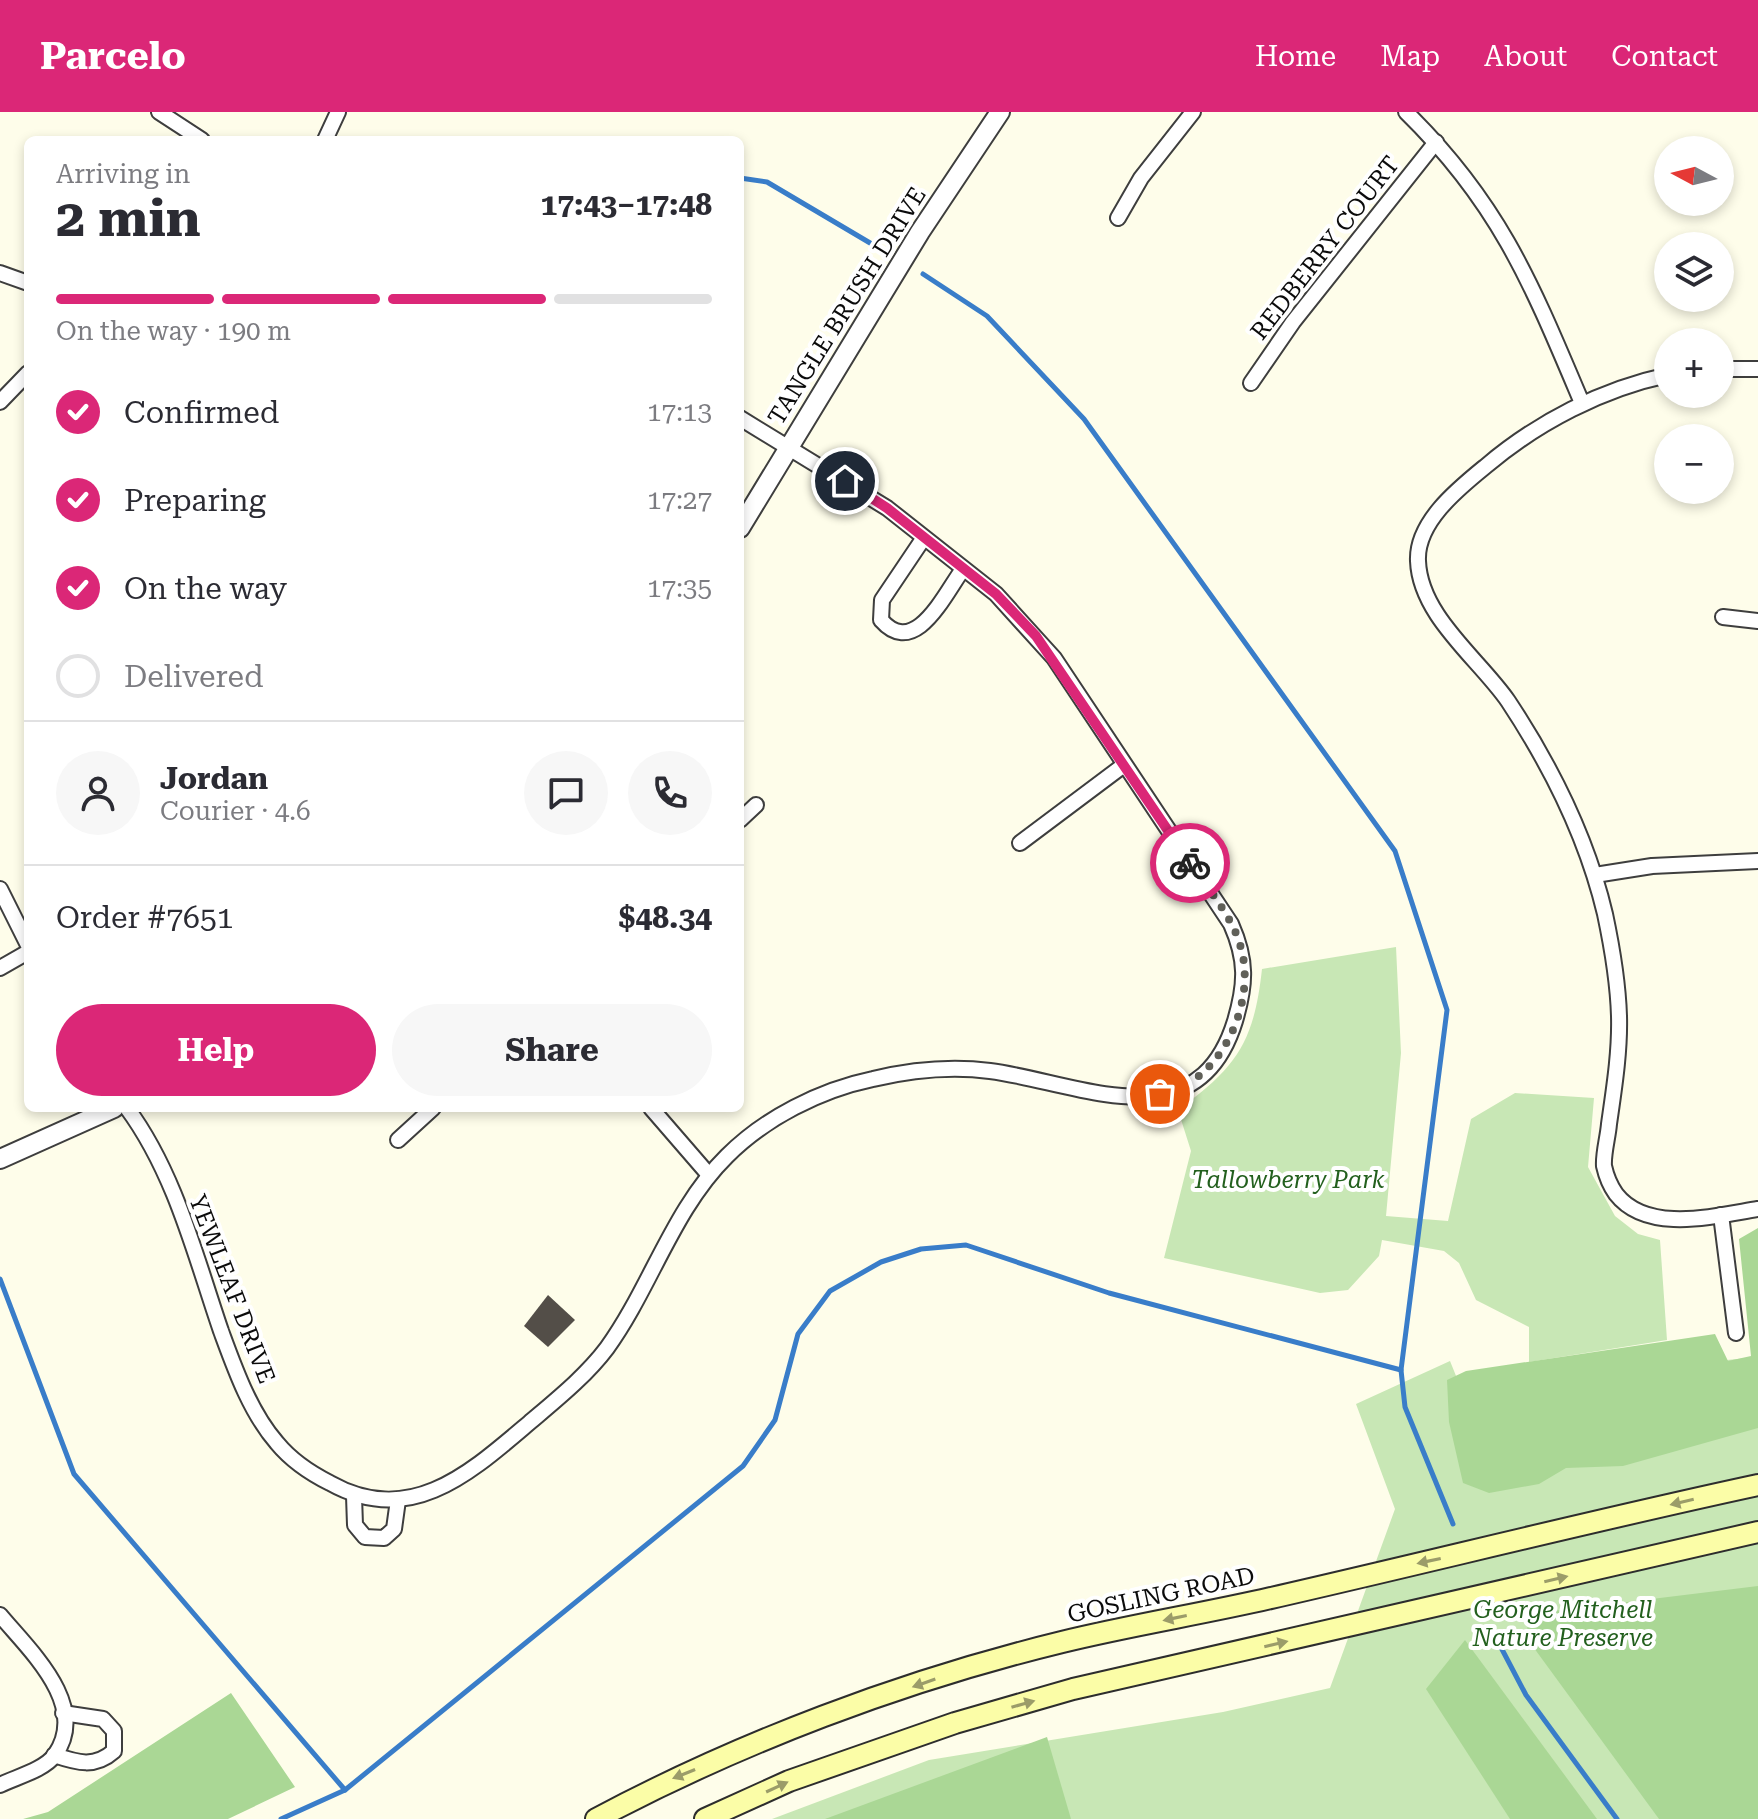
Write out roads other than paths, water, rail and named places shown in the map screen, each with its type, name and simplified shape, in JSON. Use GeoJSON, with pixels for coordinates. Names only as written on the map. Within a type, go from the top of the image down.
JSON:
{"type":"FeatureCollection","features":[{"type":"Feature","properties":{"kind":"main road","name":"GOSLING ROAD"},"geometry":{"type":"LineString","coordinates":[[596,1819],[670,1779],[809,1723],[943,1677],[1047,1647],[1758,1485]]}},
{"type":"Feature","properties":{"kind":"main road"},"geometry":{"type":"LineString","coordinates":[[705,1819],[789,1781],[955,1723],[1073,1689],[1758,1532]]}},
{"type":"Feature","properties":{"kind":"street"},"geometry":{"type":"LineString","coordinates":[[159,112],[196,136]]}},
{"type":"Feature","properties":{"kind":"street"},"geometry":{"type":"LineString","coordinates":[[327,136],[338,112]]}},
{"type":"Feature","properties":{"kind":"street","name":"TANGLE BRUSH DRIVE"},"geometry":{"type":"LineString","coordinates":[[744,521],[920,232],[1000,112]]}},
{"type":"Feature","properties":{"kind":"street"},"geometry":{"type":"LineString","coordinates":[[1118,218],[1141,178],[1193,112]]}},
{"type":"Feature","properties":{"kind":"street"},"geometry":{"type":"LineString","coordinates":[[1406,112],[1465,175],[1510,241],[1582,403]]}},
{"type":"Feature","properties":{"kind":"street","name":"REDBERRY COURT"},"geometry":{"type":"LineString","coordinates":[[1251,383],[1293,322],[1436,142]]}},
{"type":"Feature","properties":{"kind":"street"},"geometry":{"type":"LineString","coordinates":[[0,273],[24,282]]}},
{"type":"Feature","properties":{"kind":"street"},"geometry":{"type":"LineString","coordinates":[[1734,369],[1758,369]]}},
{"type":"Feature","properties":{"kind":"street"},"geometry":{"type":"LineString","coordinates":[[0,402],[24,377]]}},
{"type":"Feature","properties":{"kind":"street"},"geometry":{"type":"LineString","coordinates":[[1654,380],[1582,403],[1539,428],[1462,486],[1437,513],[1422,538],[1418,560],[1424,589],[1437,612],[1506,699],[1544,761],[1577,827],[1595,875],[1613,962],[1619,1016],[1604,1165],[1613,1190],[1626,1207],[1664,1218],[1721,1215],[1758,1209]]}},
{"type":"Feature","properties":{"kind":"street"},"geometry":{"type":"LineString","coordinates":[[744,421],[887,508],[996,594],[1036,636],[1124,765],[1020,843]]}},
{"type":"Feature","properties":{"kind":"street"},"geometry":{"type":"LineString","coordinates":[[923,539],[882,600],[881,620],[890,630],[902,634],[919,630],[963,569]]}},
{"type":"Feature","properties":{"kind":"street"},"geometry":{"type":"LineString","coordinates":[[1723,617],[1758,621]]}},
{"type":"Feature","properties":{"kind":"street","name":"YEWLEAF DRIVE"},"geometry":{"type":"LineString","coordinates":[[130,1112],[151,1141],[169,1183],[245,1391],[284,1449],[300,1465],[354,1496],[398,1500],[431,1492],[457,1480],[483,1462],[577,1381],[606,1349],[709,1175],[763,1126],[808,1101],[842,1087],[908,1072],[990,1071],[1118,1098],[1178,1091],[1206,1071],[1229,1040],[1245,986],[1245,966],[1236,936],[1124,765]]}},
{"type":"Feature","properties":{"kind":"street"},"geometry":{"type":"LineString","coordinates":[[744,816],[756,805]]}},
{"type":"Feature","properties":{"kind":"street"},"geometry":{"type":"LineString","coordinates":[[1595,875],[1652,866],[1758,861]]}},
{"type":"Feature","properties":{"kind":"street"},"geometry":{"type":"LineString","coordinates":[[0,889],[24,937]]}},
{"type":"Feature","properties":{"kind":"street"},"geometry":{"type":"LineString","coordinates":[[0,968],[24,954]]}},
{"type":"Feature","properties":{"kind":"street"},"geometry":{"type":"LineString","coordinates":[[0,1159],[105,1112]]}},
{"type":"Feature","properties":{"kind":"street"},"geometry":{"type":"LineString","coordinates":[[398,1140],[429,1112]]}},
{"type":"Feature","properties":{"kind":"street"},"geometry":{"type":"LineString","coordinates":[[654,1112],[709,1175]]}},
{"type":"Feature","properties":{"kind":"street"},"geometry":{"type":"LineString","coordinates":[[1721,1215],[1736,1333]]}},
{"type":"Feature","properties":{"kind":"street"},"geometry":{"type":"LineString","coordinates":[[354,1496],[355,1525],[365,1537],[384,1538],[394,1529],[398,1500]]}},
{"type":"Feature","properties":{"kind":"street"},"geometry":{"type":"LineString","coordinates":[[0,1615],[51,1678],[63,1703],[64,1730],[54,1755],[41,1766],[0,1785]]}},
{"type":"Feature","properties":{"kind":"street"},"geometry":{"type":"LineString","coordinates":[[54,1755],[81,1764],[102,1761],[114,1751],[114,1731],[103,1719],[63,1713]]}},
{"type":"Feature","properties":{"kind":"waterway"},"geometry":{"type":"LineString","coordinates":[[744,179],[767,182],[887,253]]}},
{"type":"Feature","properties":{"kind":"waterway"},"geometry":{"type":"LineString","coordinates":[[923,274],[987,316],[1084,419],[1395,851],[1447,1010],[1401,1370],[1405,1407],[1453,1524]]}},
{"type":"Feature","properties":{"kind":"waterway"},"geometry":{"type":"LineString","coordinates":[[281,1819],[345,1790],[743,1466],[775,1420],[798,1334],[830,1291],[881,1262],[921,1249],[966,1245],[1109,1293],[1401,1370]]}},
{"type":"Feature","properties":{"kind":"waterway"},"geometry":{"type":"LineString","coordinates":[[0,1279],[74,1474],[345,1790]]}},
{"type":"Feature","properties":{"kind":"waterway"},"geometry":{"type":"LineString","coordinates":[[1495,1636],[1526,1695],[1617,1819]]}},
{"type":"Feature","properties":{"kind":"park label","name":"Tallowberry Park"},"geometry":{"type":"Point","coordinates":[1288,1180]}},
{"type":"Feature","properties":{"kind":"park label","name":"George Mitchell Nature Preserve"},"geometry":{"type":"Point","coordinates":[1563,1624]}}]}
